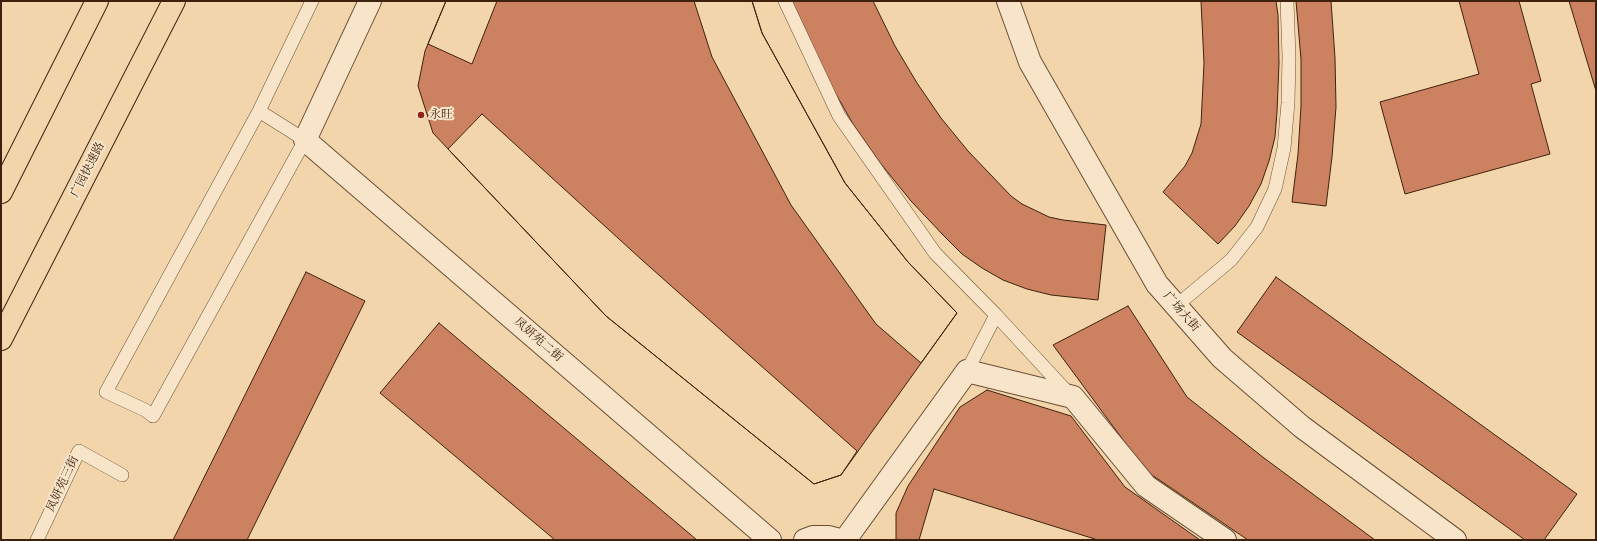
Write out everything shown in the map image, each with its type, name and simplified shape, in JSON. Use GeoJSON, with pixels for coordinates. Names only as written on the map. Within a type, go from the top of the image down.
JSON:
{"type":"FeatureCollection","features":[{"type":"Feature","properties":{"kind":"highway"},"geometry":{"type":"LineString","coordinates":[[1,192],[97,1]]}},
{"type":"Feature","properties":{"kind":"highway","name":"广园快速路"},"geometry":{"type":"LineString","coordinates":[[1,339],[174,1]]}},
{"type":"Feature","properties":{"kind":"street"},"geometry":{"type":"LineString","coordinates":[[305,140],[370,1]]}},
{"type":"Feature","properties":{"kind":"street","name":"广场大街"},"geometry":{"type":"LineString","coordinates":[[1008,1],[1030,62],[1158,284],[1176,306],[1222,358],[1302,427],[1455,540]]}},
{"type":"Feature","properties":{"kind":"street","name":"凤妍苑二街"},"geometry":{"type":"LineString","coordinates":[[305,140],[770,540]]}},
{"type":"Feature","properties":{"kind":"street"},"geometry":{"type":"LineString","coordinates":[[845,540],[967,371],[1073,398],[1146,486],[1225,540]]}},
{"type":"Feature","properties":{"kind":"street"},"geometry":{"type":"LineString","coordinates":[[805,540],[813,537],[829,536],[840,540]]}},
{"type":"Feature","properties":{"kind":"lane"},"geometry":{"type":"LineString","coordinates":[[259,111],[305,140],[153,416],[145,410],[106,392],[259,111],[312,1]]}},
{"type":"Feature","properties":{"kind":"lane"},"geometry":{"type":"LineString","coordinates":[[785,1],[839,116],[935,253],[996,315],[1073,398]]}},
{"type":"Feature","properties":{"kind":"lane"},"geometry":{"type":"LineString","coordinates":[[1176,306],[1231,260],[1257,227],[1275,189],[1284,148],[1288,102],[1289,57],[1287,1]]}},
{"type":"Feature","properties":{"kind":"lane"},"geometry":{"type":"LineString","coordinates":[[967,371],[996,315]]}},
{"type":"Feature","properties":{"kind":"lane","name":"凤妍苑三街"},"geometry":{"type":"LineString","coordinates":[[37,540],[78,451],[122,475]]}},
{"type":"Feature","properties":{"kind":"building"},"geometry":{"type":"Polygon","coordinates":[[[446,1],[752,1],[762,33],[845,183],[908,262],[957,313],[841,475],[814,484],[606,316],[433,133],[418,86],[425,51],[446,1]]]}},
{"type":"Feature","properties":{"kind":"building"},"geometry":{"type":"Polygon","coordinates":[[[446,1],[497,1],[472,64],[428,44],[446,1]]]}},
{"type":"Feature","properties":{"kind":"building"},"geometry":{"type":"Polygon","coordinates":[[[694,1],[752,1],[762,33],[845,183],[908,262],[957,313],[921,363],[876,324],[791,205],[712,57],[694,1]]]}},
{"type":"Feature","properties":{"kind":"building"},"geometry":{"type":"Polygon","coordinates":[[[792,1],[873,1],[895,46],[917,83],[941,118],[968,151],[1011,196],[1022,204],[1049,217],[1106,225],[1098,300],[1051,295],[1027,289],[1003,280],[962,254],[911,201],[881,164],[853,124],[829,82],[792,1]]]}},
{"type":"Feature","properties":{"kind":"building"},"geometry":{"type":"Polygon","coordinates":[[[1201,1],[1276,1],[1278,15],[1279,63],[1277,112],[1275,137],[1269,161],[1261,184],[1249,206],[1235,226],[1218,244],[1163,192],[1185,166],[1192,153],[1201,124],[1204,63],[1201,1]]]}},
{"type":"Feature","properties":{"kind":"building"},"geometry":{"type":"Polygon","coordinates":[[[1296,1],[1331,1],[1335,58],[1336,107],[1326,206],[1292,202],[1298,154],[1301,106],[1301,59],[1296,1]]]}},
{"type":"Feature","properties":{"kind":"building"},"geometry":{"type":"Polygon","coordinates":[[[1459,1],[1519,1],[1541,81],[1531,84],[1550,154],[1405,194],[1380,102],[1479,74],[1459,1]]]}},
{"type":"Feature","properties":{"kind":"building"},"geometry":{"type":"Polygon","coordinates":[[[1569,1],[1596,1],[1596,91],[1569,1]]]}},
{"type":"Feature","properties":{"kind":"building"},"geometry":{"type":"Polygon","coordinates":[[[482,114],[642,260],[857,451],[841,475],[814,484],[606,316],[448,149],[482,114]]]}},
{"type":"Feature","properties":{"kind":"building"},"geometry":{"type":"Polygon","coordinates":[[[306,272],[365,301],[247,540],[173,540],[306,272]]]}},
{"type":"Feature","properties":{"kind":"building"},"geometry":{"type":"Polygon","coordinates":[[[1276,277],[1577,494],[1544,540],[1525,540],[1237,332],[1276,277]]]}},
{"type":"Feature","properties":{"kind":"building"},"geometry":{"type":"Polygon","coordinates":[[[1128,306],[1187,397],[1264,458],[1375,540],[1248,540],[1146,471],[1053,345],[1128,306]]]}},
{"type":"Feature","properties":{"kind":"building"},"geometry":{"type":"Polygon","coordinates":[[[439,323],[697,540],[555,540],[380,393],[439,323]]]}},
{"type":"Feature","properties":{"kind":"building"},"geometry":{"type":"Polygon","coordinates":[[[987,390],[1071,416],[1125,487],[1200,540],[896,539],[896,513],[908,486],[960,407],[987,390]]]}},
{"type":"Feature","properties":{"kind":"building"},"geometry":{"type":"Polygon","coordinates":[[[934,489],[1098,540],[919,540],[934,489]]]}},
{"type":"Feature","properties":{"kind":"place","name":"永旺"},"geometry":{"type":"Point","coordinates":[421,115]}}]}
